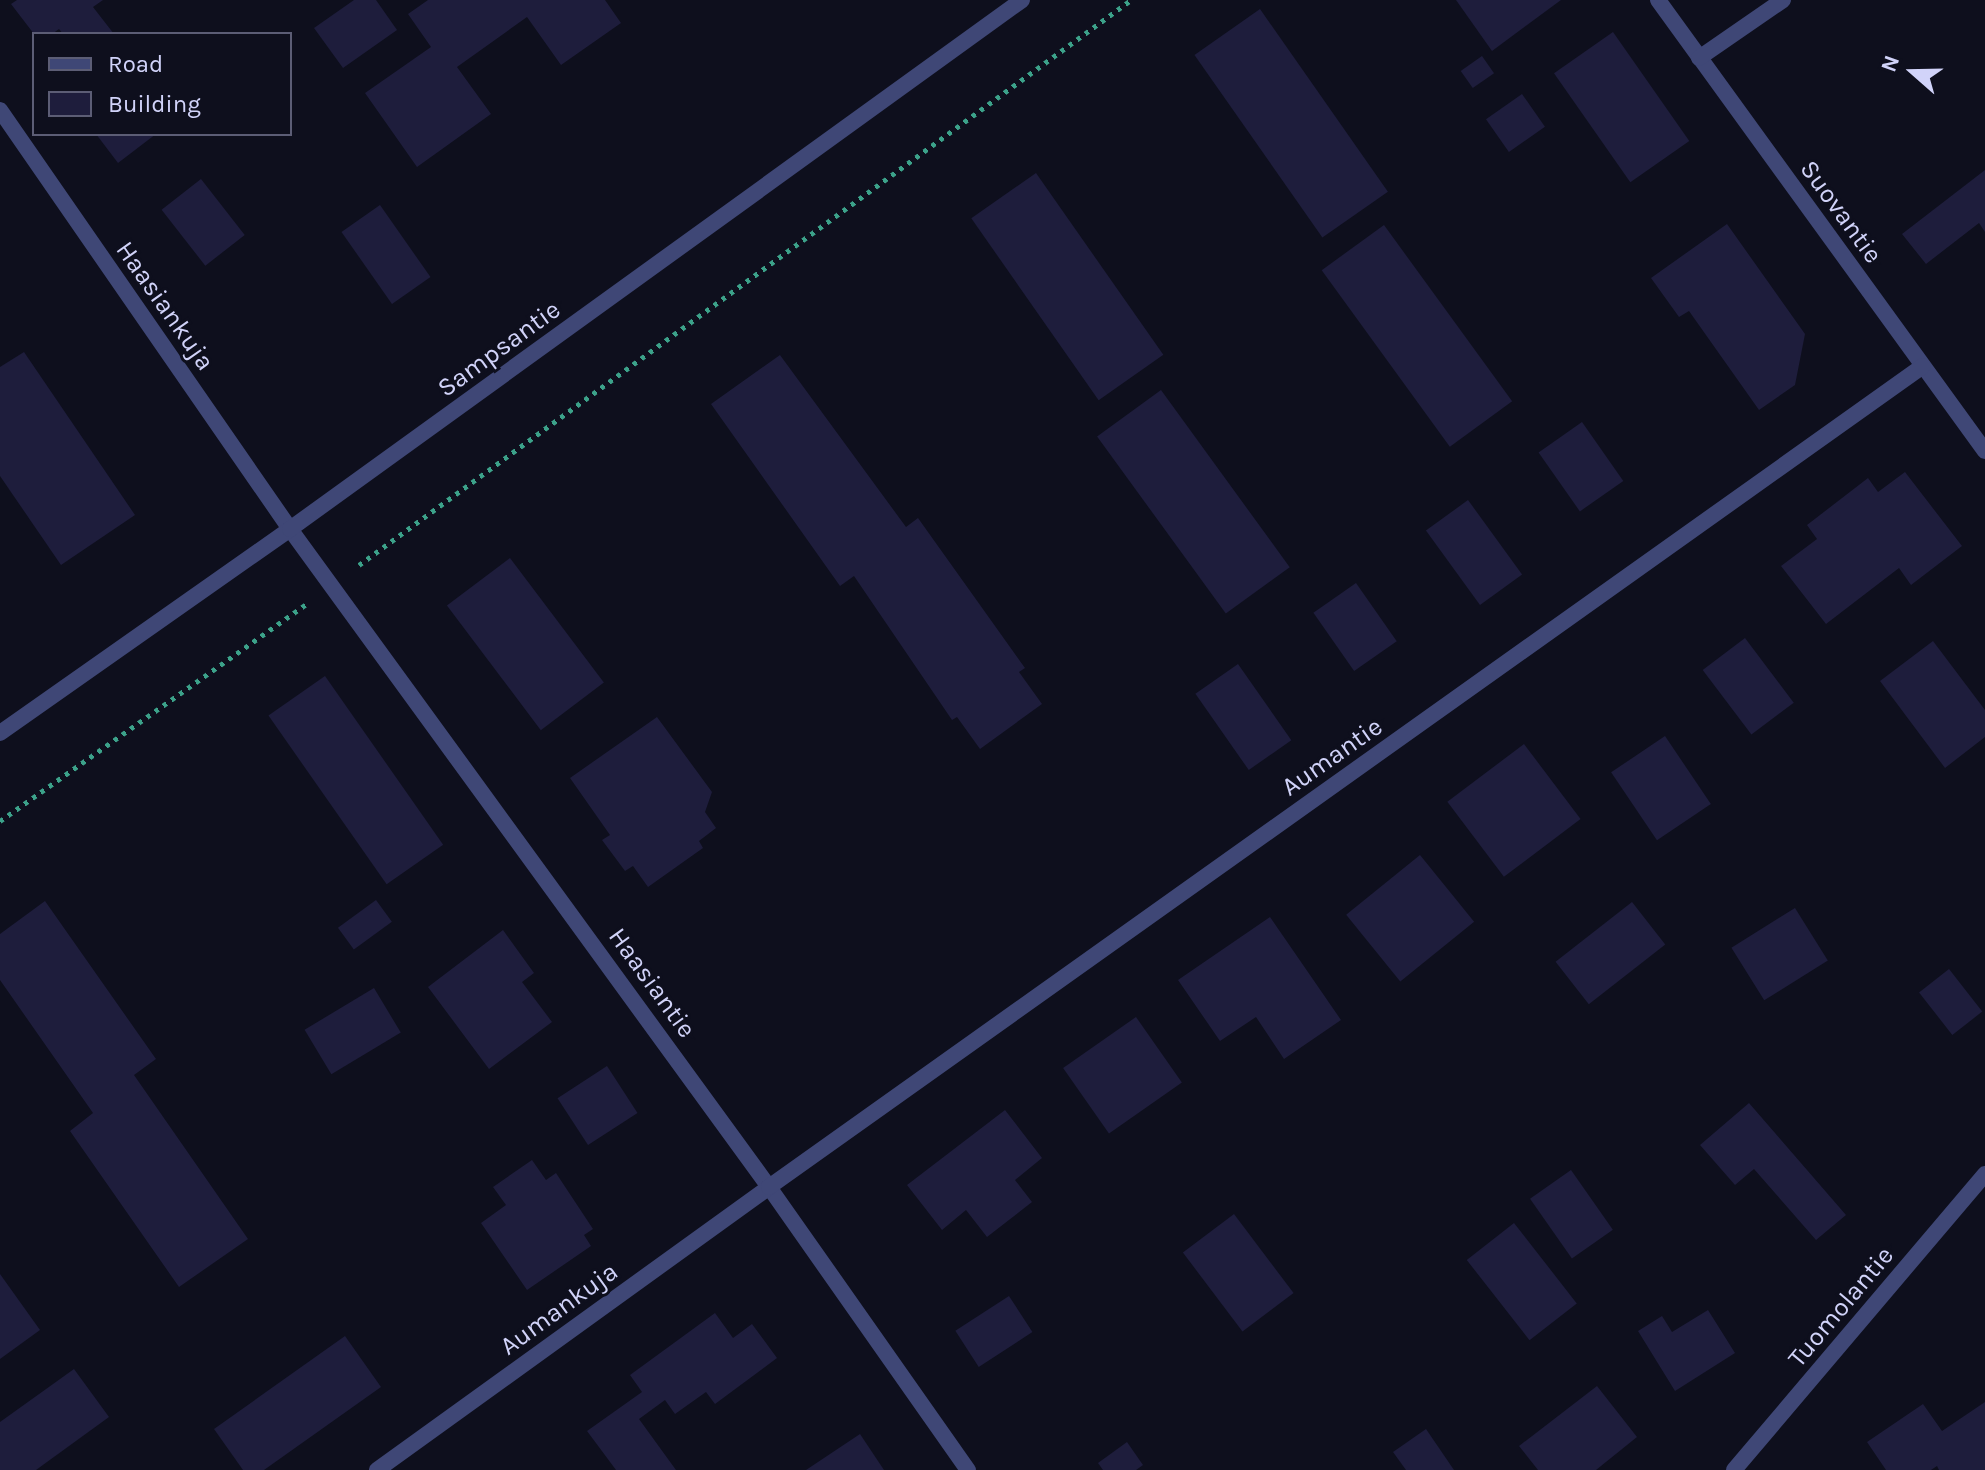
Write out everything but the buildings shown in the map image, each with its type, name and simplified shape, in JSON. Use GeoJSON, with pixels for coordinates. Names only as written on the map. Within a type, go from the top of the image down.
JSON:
{"type":"FeatureCollection","features":[{"type":"Feature","properties":{"kind":"street","name":"Sampsantie"},"geometry":{"type":"LineString","coordinates":[[0,733],[290,529],[1022,0]]}},
{"type":"Feature","properties":{"kind":"street","name":"Suovantie"},"geometry":{"type":"LineString","coordinates":[[1658,0],[1985,451]]}},
{"type":"Feature","properties":{"kind":"street"},"geometry":{"type":"LineString","coordinates":[[1699,58],[1783,0]]}},
{"type":"Feature","properties":{"kind":"street","name":"Haasiankuja"},"geometry":{"type":"LineString","coordinates":[[0,110],[290,529]]}},
{"type":"Feature","properties":{"kind":"street","name":"Aumantie"},"geometry":{"type":"LineString","coordinates":[[769,1187],[1923,366]]}},
{"type":"Feature","properties":{"kind":"street","name":"Haasiantie"},"geometry":{"type":"LineString","coordinates":[[290,529],[334,584],[769,1187],[968,1470]]}},
{"type":"Feature","properties":{"kind":"street","name":"Tuomolantie"},"geometry":{"type":"LineString","coordinates":[[1734,1470],[1985,1174]]}},
{"type":"Feature","properties":{"kind":"street","name":"Aumankuja"},"geometry":{"type":"LineString","coordinates":[[377,1470],[769,1187]]}},
{"type":"Feature","properties":{"kind":"path"},"geometry":{"type":"LineString","coordinates":[[0,821],[334,584],[1131,0]]}}]}
